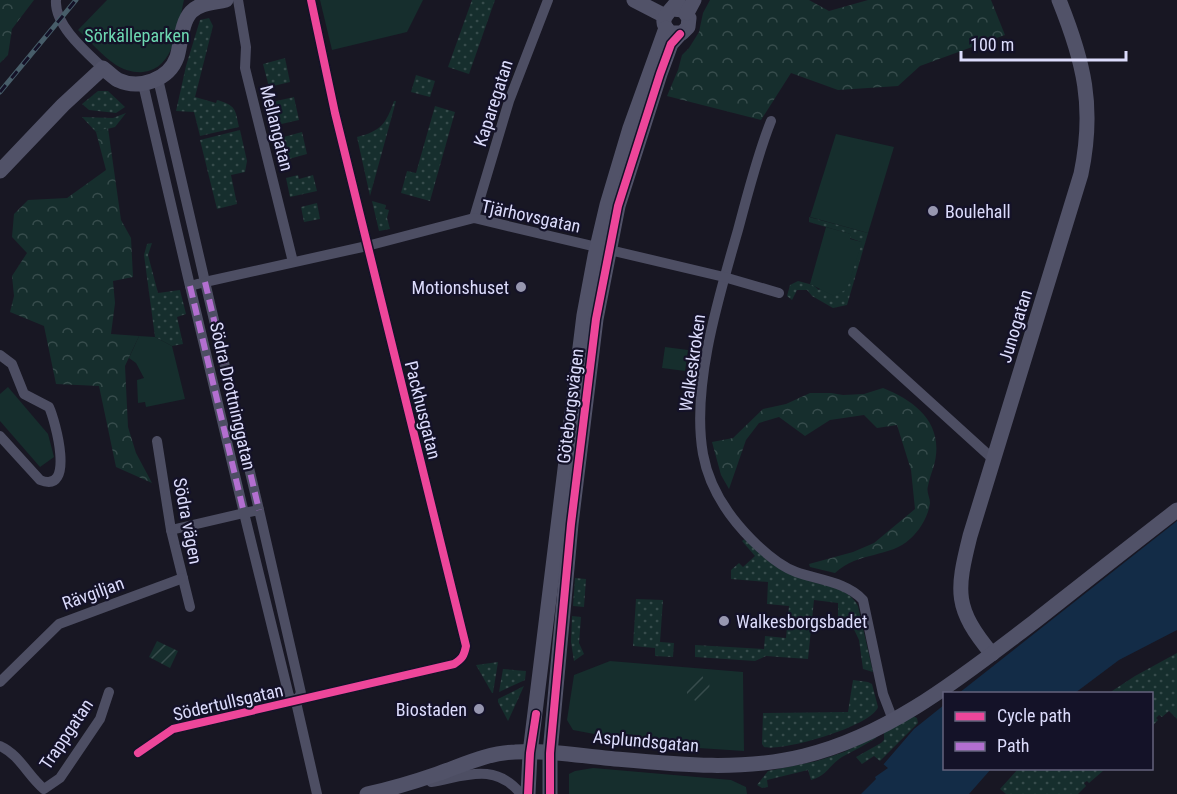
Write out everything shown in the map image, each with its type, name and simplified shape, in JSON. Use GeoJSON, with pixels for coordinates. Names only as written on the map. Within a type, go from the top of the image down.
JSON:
{"type":"FeatureCollection","features":[{"type":"Feature","properties":{"kind":"street"},"geometry":{"type":"LineString","coordinates":[[56,0],[58,16],[79,45],[118,80],[142,84],[158,79],[169,71],[176,60],[187,18],[193,10],[202,5],[226,0]]}},
{"type":"Feature","properties":{"kind":"street","name":"Mellangatan"},"geometry":{"type":"LineString","coordinates":[[238,0],[246,47],[245,68],[293,262]]}},
{"type":"Feature","properties":{"kind":"street","name":"Packhusgatan"},"geometry":{"type":"LineString","coordinates":[[296,702],[454,664],[462,659],[465,653],[335,113],[311,0]]}},
{"type":"Feature","properties":{"kind":"street","name":"Kaparegatan"},"geometry":{"type":"LineString","coordinates":[[474,218],[509,101],[548,0]]}},
{"type":"Feature","properties":{"kind":"street"},"geometry":{"type":"LineString","coordinates":[[634,0],[678,14]]}},
{"type":"Feature","properties":{"kind":"street","name":"Junogatan"},"geometry":{"type":"LineString","coordinates":[[992,654],[969,624],[963,611],[960,580],[970,536],[1078,184],[1086,144],[1087,91],[1076,48],[1059,0]]}},
{"type":"Feature","properties":{"kind":"street","name":"Göteborgsvägen"},"geometry":{"type":"LineString","coordinates":[[550,794],[550,753],[571,524],[596,319],[606,205],[630,128],[678,14]]}},
{"type":"Feature","properties":{"kind":"street"},"geometry":{"type":"LineString","coordinates":[[0,171],[63,105],[103,68]]}},
{"type":"Feature","properties":{"kind":"street","name":"Södra Drottninggatan"},"geometry":{"type":"LineString","coordinates":[[158,79],[301,693],[296,702]]}},
{"type":"Feature","properties":{"kind":"street","name":"Södra Drottninggatan"},"geometry":{"type":"LineString","coordinates":[[142,84],[289,696],[296,702],[316,789]]}},
{"type":"Feature","properties":{"kind":"street","name":"Walkeskroken"},"geometry":{"type":"LineString","coordinates":[[771,121],[724,277],[709,339],[703,383],[701,433],[703,453],[719,497],[732,518],[759,547],[779,563],[796,572],[852,590],[863,600],[882,686],[893,720]]}},
{"type":"Feature","properties":{"kind":"street","name":"Tjärhovsgatan"},"geometry":{"type":"LineString","coordinates":[[205,282],[368,246],[474,218],[724,277],[779,293]]}},
{"type":"Feature","properties":{"kind":"street","name":"Göteborgsvägen"},"geometry":{"type":"LineString","coordinates":[[528,794],[530,753],[584,315],[603,248]]}},
{"type":"Feature","properties":{"kind":"street"},"geometry":{"type":"LineString","coordinates":[[190,286],[205,282]]}},
{"type":"Feature","properties":{"kind":"street"},"geometry":{"type":"LineString","coordinates":[[853,332],[994,460]]}},
{"type":"Feature","properties":{"kind":"street"},"geometry":{"type":"LineString","coordinates":[[0,355],[12,364],[24,394],[49,407],[61,462],[58,477],[45,483],[40,480],[0,436]]}},
{"type":"Feature","properties":{"kind":"street","name":"Södra vägen"},"geometry":{"type":"LineString","coordinates":[[157,441],[171,530],[190,607]]}},
{"type":"Feature","properties":{"kind":"street"},"geometry":{"type":"LineString","coordinates":[[171,530],[259,510]]}},
{"type":"Feature","properties":{"kind":"street","name":"Asplundsgatan"},"geometry":{"type":"LineString","coordinates":[[392,788],[474,759],[503,753],[550,753],[684,765],[723,766],[757,765],[835,747],[893,720],[944,688],[992,654],[1177,510]]}},
{"type":"Feature","properties":{"kind":"street","name":"Rävgiljan"},"geometry":{"type":"LineString","coordinates":[[0,682],[59,624],[183,578]]}},
{"type":"Feature","properties":{"kind":"street","name":"Trappgatan"},"geometry":{"type":"LineString","coordinates":[[0,746],[23,764],[44,789],[60,778],[89,736],[100,719],[109,692]]}},
{"type":"Feature","properties":{"kind":"street","name":"Södertullsgatan"},"geometry":{"type":"LineString","coordinates":[[138,753],[173,729],[296,702]]}},
{"type":"Feature","properties":{"kind":"street","name":"Asplundsgatan"},"geometry":{"type":"LineString","coordinates":[[367,794],[477,774],[494,774],[510,782],[521,794]]}},
{"type":"Feature","properties":{"kind":"green space"},"geometry":{"type":"Polygon","coordinates":[[[0,0],[34,0],[12,29],[8,55],[0,63],[0,0]]]}},
{"type":"Feature","properties":{"kind":"green space","name":"Sörkälleparken"},"geometry":{"type":"Polygon","coordinates":[[[107,0],[184,0],[177,33],[162,63],[154,69],[143,72],[126,70],[106,57],[78,30],[107,0]]]}},
{"type":"Feature","properties":{"kind":"green space"},"geometry":{"type":"Polygon","coordinates":[[[320,0],[423,0],[407,32],[332,50],[320,0]]]}},
{"type":"Feature","properties":{"kind":"green space"},"geometry":{"type":"Polygon","coordinates":[[[472,0],[495,0],[469,74],[448,67],[472,0]]]}},
{"type":"Feature","properties":{"kind":"green space"},"geometry":{"type":"Polygon","coordinates":[[[710,0],[809,0],[829,11],[868,0],[991,0],[1005,35],[920,66],[898,86],[838,90],[791,73],[761,120],[667,96],[682,55],[699,32],[703,13],[710,0]]]}},
{"type":"Feature","properties":{"kind":"green space"},"geometry":{"type":"Polygon","coordinates":[[[209,18],[213,26],[195,97],[216,103],[217,100],[231,106],[239,127],[200,136],[194,112],[176,111],[186,66],[200,20],[209,18]]]}},
{"type":"Feature","properties":{"kind":"green space"},"geometry":{"type":"Polygon","coordinates":[[[285,58],[290,82],[269,87],[263,64],[285,58]]]}},
{"type":"Feature","properties":{"kind":"green space"},"geometry":{"type":"Polygon","coordinates":[[[416,75],[435,81],[430,97],[411,92],[416,75]]]}},
{"type":"Feature","properties":{"kind":"green space"},"geometry":{"type":"Polygon","coordinates":[[[98,91],[108,91],[125,107],[116,113],[89,110],[82,104],[98,91]]]}},
{"type":"Feature","properties":{"kind":"green space"},"geometry":{"type":"Polygon","coordinates":[[[294,97],[299,120],[277,125],[272,102],[294,97]]]}},
{"type":"Feature","properties":{"kind":"green space"},"geometry":{"type":"Polygon","coordinates":[[[396,101],[370,196],[357,137],[372,132],[382,125],[396,101]]]}},
{"type":"Feature","properties":{"kind":"green space"},"geometry":{"type":"Polygon","coordinates":[[[435,106],[455,112],[430,201],[401,193],[407,171],[416,173],[435,106]]]}},
{"type":"Feature","properties":{"kind":"green space"},"geometry":{"type":"Polygon","coordinates":[[[126,113],[115,127],[96,132],[82,117],[113,118],[126,113]]]}},
{"type":"Feature","properties":{"kind":"green space"},"geometry":{"type":"Polygon","coordinates":[[[108,128],[121,220],[131,238],[133,277],[113,281],[115,303],[111,334],[139,336],[125,366],[128,427],[136,453],[152,483],[116,467],[99,386],[56,384],[44,326],[10,312],[14,296],[12,276],[27,253],[12,237],[14,214],[28,200],[67,198],[106,170],[96,132],[108,128]]]}},
{"type":"Feature","properties":{"kind":"green space"},"geometry":{"type":"Polygon","coordinates":[[[240,130],[247,161],[245,172],[231,175],[237,204],[217,209],[200,140],[240,130]]]}},
{"type":"Feature","properties":{"kind":"green space"},"geometry":{"type":"Polygon","coordinates":[[[302,132],[307,154],[285,160],[280,138],[302,132]]]}},
{"type":"Feature","properties":{"kind":"green space"},"geometry":{"type":"Polygon","coordinates":[[[836,134],[894,147],[868,233],[810,217],[836,134]]]}},
{"type":"Feature","properties":{"kind":"green space"},"geometry":{"type":"Polygon","coordinates":[[[298,175],[299,179],[313,175],[317,191],[290,197],[286,178],[298,175]]]}},
{"type":"Feature","properties":{"kind":"green space"},"geometry":{"type":"Polygon","coordinates":[[[372,201],[386,205],[385,209],[389,210],[387,218],[390,229],[379,231],[372,201]]]}},
{"type":"Feature","properties":{"kind":"green space"},"geometry":{"type":"Polygon","coordinates":[[[317,203],[320,219],[304,222],[301,207],[317,203]]]}},
{"type":"Feature","properties":{"kind":"green space"},"geometry":{"type":"Polygon","coordinates":[[[809,217],[868,233],[847,305],[833,308],[812,296],[807,290],[797,290],[792,300],[787,296],[790,285],[798,281],[813,285],[819,290],[861,242],[850,238],[850,234],[809,222],[809,217]]]}},
{"type":"Feature","properties":{"kind":"green space"},"geometry":{"type":"Polygon","coordinates":[[[826,227],[851,234],[850,239],[862,242],[847,289],[834,296],[810,284],[826,227]]]}},
{"type":"Feature","properties":{"kind":"green space"},"geometry":{"type":"Polygon","coordinates":[[[152,243],[148,255],[158,293],[180,290],[186,314],[177,317],[183,344],[172,346],[155,337],[144,255],[147,244],[152,243]]]}},
{"type":"Feature","properties":{"kind":"green space"},"geometry":{"type":"Polygon","coordinates":[[[139,336],[155,337],[172,346],[185,399],[146,407],[145,402],[138,403],[137,380],[144,378],[136,363],[129,358],[139,336]]]}},
{"type":"Feature","properties":{"kind":"green space"},"geometry":{"type":"Polygon","coordinates":[[[665,347],[688,350],[685,371],[662,368],[665,347]]]}},
{"type":"Feature","properties":{"kind":"green space"},"geometry":{"type":"Polygon","coordinates":[[[8,387],[48,434],[54,457],[40,467],[0,421],[0,394],[8,387]]]}},
{"type":"Feature","properties":{"kind":"green space"},"geometry":{"type":"Polygon","coordinates":[[[883,388],[914,405],[934,431],[936,455],[928,488],[930,503],[923,523],[902,545],[854,561],[835,573],[810,567],[809,564],[853,552],[874,543],[915,509],[911,470],[897,425],[877,428],[864,415],[830,420],[805,436],[779,417],[759,423],[746,440],[729,489],[721,475],[712,442],[733,438],[763,409],[786,404],[810,393],[864,394],[883,388]]]}},
{"type":"Feature","properties":{"kind":"green space"},"geometry":{"type":"Polygon","coordinates":[[[746,538],[805,579],[835,588],[854,599],[858,606],[873,672],[863,669],[859,640],[849,619],[838,619],[838,603],[814,600],[808,659],[766,656],[755,661],[695,657],[695,645],[764,649],[765,636],[786,638],[789,606],[767,604],[768,582],[731,579],[731,570],[739,563],[743,567],[755,556],[742,541],[746,538]]]}},
{"type":"Feature","properties":{"kind":"green space"},"geometry":{"type":"Polygon","coordinates":[[[575,578],[586,579],[584,607],[573,606],[575,578]]]}},
{"type":"Feature","properties":{"kind":"green space"},"geometry":{"type":"Polygon","coordinates":[[[636,599],[663,600],[660,642],[674,643],[673,657],[655,656],[655,648],[633,646],[636,599]]]}},
{"type":"Feature","properties":{"kind":"green space"},"geometry":{"type":"Polygon","coordinates":[[[572,616],[581,617],[579,643],[584,654],[574,661],[571,642],[572,616]]]}},
{"type":"Feature","properties":{"kind":"green space"},"geometry":{"type":"Polygon","coordinates":[[[157,641],[178,651],[170,668],[149,657],[157,641]]]}},
{"type":"Feature","properties":{"kind":"green space"},"geometry":{"type":"Polygon","coordinates":[[[1177,653],[1177,719],[1169,711],[1162,717],[1159,715],[1153,725],[1153,692],[1111,692],[1177,653]]]}},
{"type":"Feature","properties":{"kind":"green space"},"geometry":{"type":"Polygon","coordinates":[[[610,661],[743,672],[744,751],[652,745],[573,730],[567,720],[574,675],[610,661]]]}},
{"type":"Feature","properties":{"kind":"green space"},"geometry":{"type":"Polygon","coordinates":[[[498,662],[493,693],[492,693],[476,665],[498,662]]]}},
{"type":"Feature","properties":{"kind":"green space"},"geometry":{"type":"Polygon","coordinates":[[[503,669],[526,671],[525,680],[499,692],[503,669]]]}},
{"type":"Feature","properties":{"kind":"green space"},"geometry":{"type":"Polygon","coordinates":[[[702,675],[704,680],[709,681],[710,693],[703,696],[703,701],[695,701],[692,695],[687,695],[687,690],[702,675]]]}},
{"type":"Feature","properties":{"kind":"green space"},"geometry":{"type":"Polygon","coordinates":[[[853,680],[872,684],[878,707],[872,714],[844,729],[807,742],[789,746],[764,747],[762,744],[763,713],[848,712],[853,680]]]}},
{"type":"Feature","properties":{"kind":"green space"},"geometry":{"type":"Polygon","coordinates":[[[524,686],[508,721],[498,699],[524,686]]]}},
{"type":"Feature","properties":{"kind":"green space"},"geometry":{"type":"Polygon","coordinates":[[[913,716],[917,718],[918,723],[880,761],[874,756],[862,764],[856,757],[881,743],[884,740],[884,732],[913,716]]]}},
{"type":"Feature","properties":{"kind":"green space"},"geometry":{"type":"Polygon","coordinates":[[[877,736],[842,757],[816,778],[811,780],[808,770],[767,780],[768,787],[762,788],[757,785],[768,771],[817,761],[844,752],[877,736]]]}},
{"type":"Feature","properties":{"kind":"green space"},"geometry":{"type":"Polygon","coordinates":[[[593,768],[731,780],[746,787],[747,794],[569,794],[569,774],[593,768]]]}},
{"type":"Feature","properties":{"kind":"green space"},"geometry":{"type":"Polygon","coordinates":[[[1017,770],[1104,770],[1089,783],[1087,781],[1084,783],[1086,786],[1078,794],[1006,794],[1000,789],[1017,770]]]}},
{"type":"Feature","properties":{"kind":"water"},"geometry":{"type":"Polygon","coordinates":[[[1177,521],[1177,630],[1119,660],[1076,692],[960,692],[1177,521]]]}},
{"type":"Feature","properties":{"kind":"water"},"geometry":{"type":"Polygon","coordinates":[[[943,706],[943,770],[990,770],[969,794],[858,794],[914,729],[943,706]]]}},
{"type":"Feature","properties":{"kind":"pier"},"geometry":{"type":"Polygon","coordinates":[[[882,763],[888,768],[875,777],[876,779],[861,794],[855,794],[882,763]]]}},
{"type":"Feature","properties":{"kind":"railway"},"geometry":{"type":"LineString","coordinates":[[0,92],[76,0]]}},
{"type":"Feature","properties":{"kind":"marked path"},"geometry":{"type":"LineString","coordinates":[[205,282],[259,510]]}},
{"type":"Feature","properties":{"kind":"marked path"},"geometry":{"type":"LineString","coordinates":[[190,286],[244,513]]}},
{"type":"Feature","properties":{"kind":"cycle path"},"geometry":{"type":"LineString","coordinates":[[138,753],[173,729],[454,664],[462,657],[466,646],[335,113],[311,0]]}},
{"type":"Feature","properties":{"kind":"cycle path"},"geometry":{"type":"LineString","coordinates":[[550,794],[550,753],[571,524],[596,319],[618,206],[660,74],[671,44],[680,34]]}},
{"type":"Feature","properties":{"kind":"cycle path"},"geometry":{"type":"LineString","coordinates":[[528,794],[530,753],[536,714]]}},
{"type":"Feature","properties":{"kind":"place","name":"Boulehall"},"geometry":{"type":"Point","coordinates":[933,211]}},
{"type":"Feature","properties":{"kind":"place","name":"Motionshuset"},"geometry":{"type":"Point","coordinates":[521,287]}},
{"type":"Feature","properties":{"kind":"place","name":"Walkesborgsbadet"},"geometry":{"type":"Point","coordinates":[724,621]}},
{"type":"Feature","properties":{"kind":"place","name":"Biostaden"},"geometry":{"type":"Point","coordinates":[479,709]}}]}
